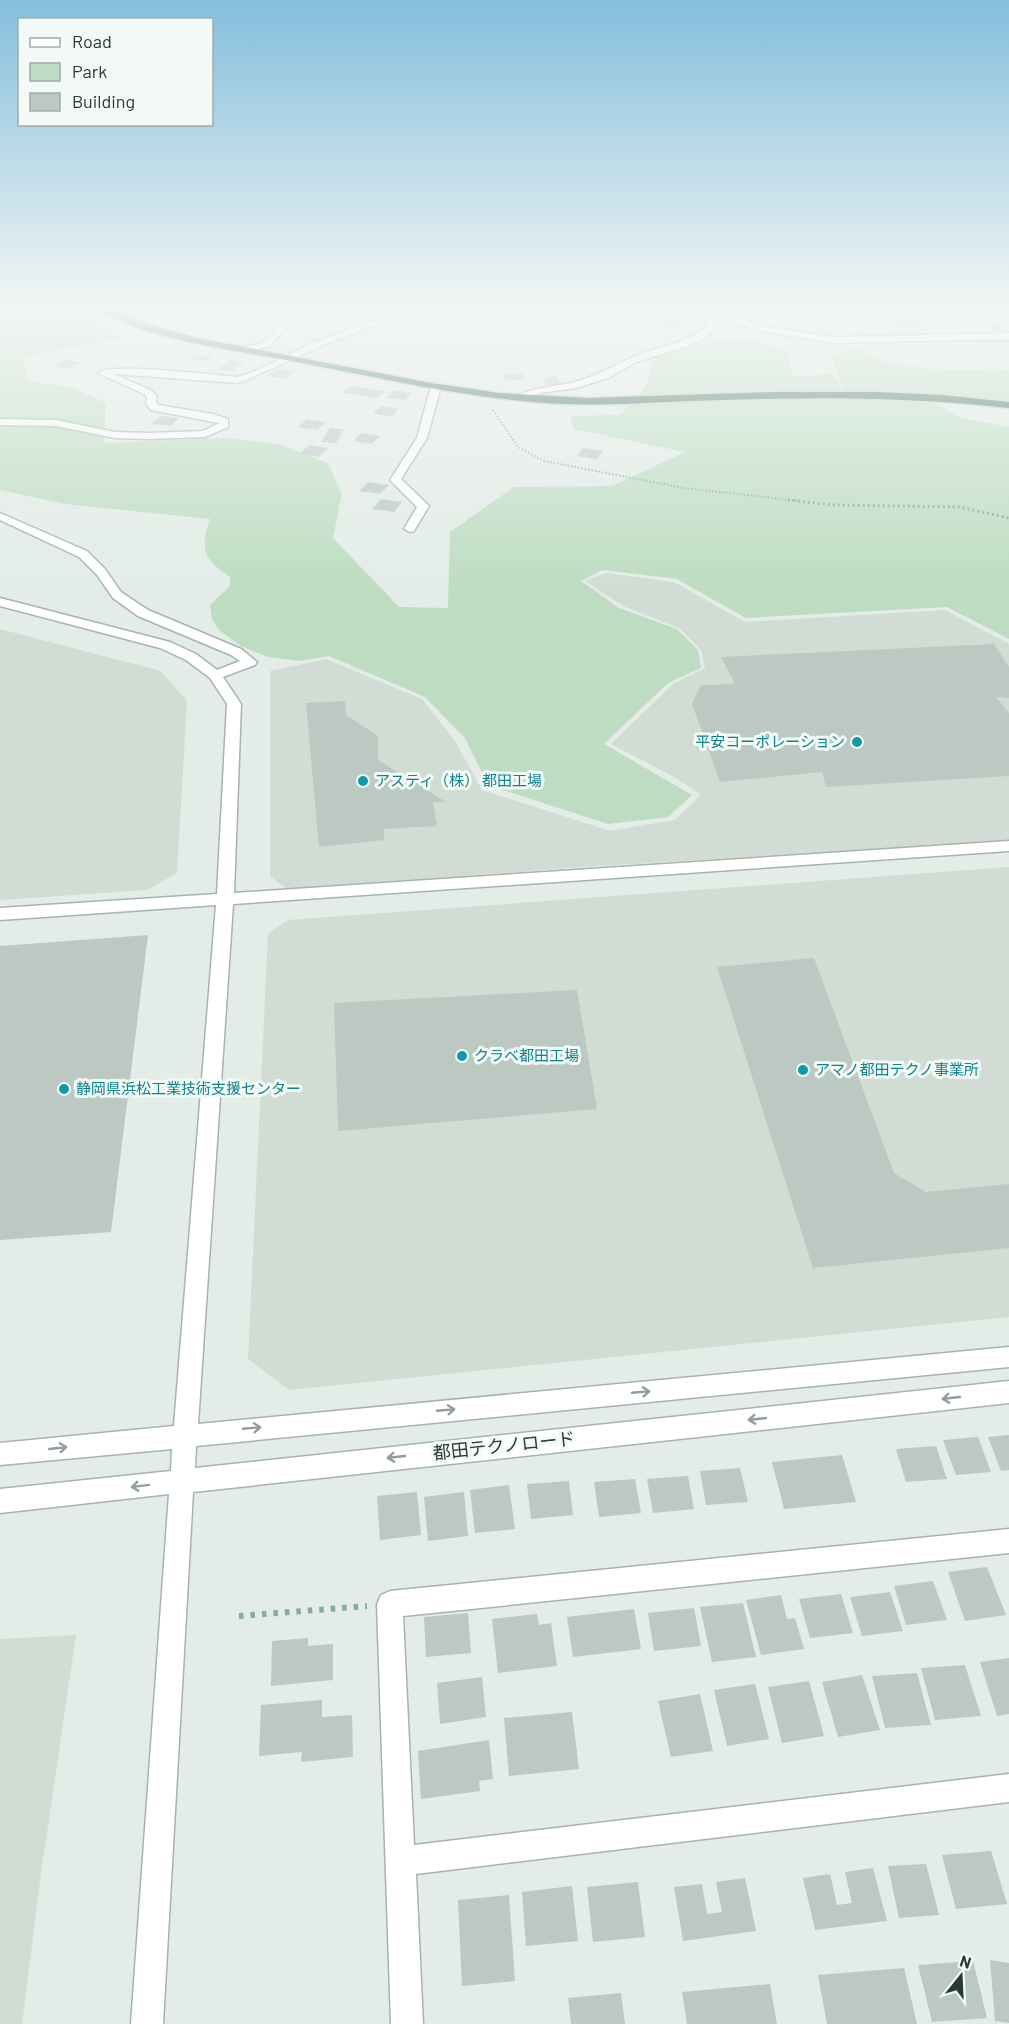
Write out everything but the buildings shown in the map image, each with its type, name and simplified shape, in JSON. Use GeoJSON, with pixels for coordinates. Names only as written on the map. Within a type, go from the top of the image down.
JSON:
{"type":"FeatureCollection","features":[{"type":"Feature","properties":{"kind":"highway"},"geometry":{"type":"LineString","coordinates":[[991,402],[1009,405]]}},
{"type":"Feature","properties":{"kind":"street"},"geometry":{"type":"LineString","coordinates":[[0,422],[56,423],[130,436],[205,434],[224,425],[224,421],[213,417],[155,408],[151,402]]}},
{"type":"Feature","properties":{"kind":"street"},"geometry":{"type":"LineString","coordinates":[[410,529],[423,506],[395,480],[422,438],[432,402]]}},
{"type":"Feature","properties":{"kind":"street"},"geometry":{"type":"LineString","coordinates":[[0,516],[83,555],[101,572],[117,595],[143,613],[236,652],[250,662],[215,675]]}},
{"type":"Feature","properties":{"kind":"street"},"geometry":{"type":"LineString","coordinates":[[0,602],[165,645],[191,657],[215,675],[234,704],[225,900],[185,1435],[147,2024]]}},
{"type":"Feature","properties":{"kind":"street"},"geometry":{"type":"LineString","coordinates":[[0,914],[1009,846]]}},
{"type":"Feature","properties":{"kind":"street"},"geometry":{"type":"LineString","coordinates":[[0,1454],[1009,1357]]}},
{"type":"Feature","properties":{"kind":"street","name":"都田テクノロード"},"geometry":{"type":"LineString","coordinates":[[0,1501],[1009,1392]]}},
{"type":"Feature","properties":{"kind":"street"},"geometry":{"type":"LineString","coordinates":[[407,2024],[390,1604],[1009,1540]]}},
{"type":"Feature","properties":{"kind":"street"},"geometry":{"type":"LineString","coordinates":[[401,1861],[1009,1788]]}},
{"type":"Feature","properties":{"kind":"path"},"geometry":{"type":"LineString","coordinates":[[489,402],[515,446],[526,454],[544,461],[684,488],[833,505],[959,507],[1009,518]]}},
{"type":"Feature","properties":{"kind":"path"},"geometry":{"type":"LineString","coordinates":[[239,1616],[390,1604]]}},
{"type":"Feature","properties":{"kind":"shaded area"},"geometry":{"type":"Polygon","coordinates":[[[606,573],[674,582],[745,622],[945,610],[1009,644],[1009,841],[567,868],[288,890],[270,876],[270,671],[326,659],[422,699],[455,741],[482,790],[610,831],[675,820],[701,795],[676,778],[611,744],[673,684],[705,668],[701,650],[679,628],[623,606],[585,581],[606,573]]]}},
{"type":"Feature","properties":{"kind":"shaded area"},"geometry":{"type":"Polygon","coordinates":[[[0,629],[161,671],[187,701],[177,873],[147,890],[0,900],[0,629]]]}},
{"type":"Feature","properties":{"kind":"shaded area"},"geometry":{"type":"Polygon","coordinates":[[[1009,867],[1009,1317],[289,1390],[248,1359],[268,934],[288,920],[1009,867]]]}},
{"type":"Feature","properties":{"kind":"shaded area"},"geometry":{"type":"Polygon","coordinates":[[[76,1635],[41,1874],[22,2024],[0,2024],[0,1639],[76,1635]]]}},
{"type":"Feature","properties":{"kind":"green space"},"geometry":{"type":"Polygon","coordinates":[[[0,402],[105,402],[104,443],[226,438],[279,444],[328,463],[342,494],[333,538],[399,607],[448,608],[450,532],[514,487],[612,486],[685,452],[574,429],[570,416],[620,415],[632,402],[935,403],[961,418],[1009,427],[1009,639],[947,607],[746,618],[677,579],[603,570],[581,581],[619,608],[677,629],[698,650],[701,668],[668,683],[604,744],[692,795],[668,817],[608,824],[488,785],[465,738],[425,697],[329,656],[299,661],[268,657],[241,646],[219,630],[212,619],[210,605],[230,586],[230,577],[214,565],[206,553],[205,539],[210,519],[65,504],[0,490],[0,402]]]}},
{"type":"Feature","properties":{"kind":"place","name":"平安コーポレーション"},"geometry":{"type":"Point","coordinates":[857,742]}},
{"type":"Feature","properties":{"kind":"place","name":"アスティ（株） 都田工場"},"geometry":{"type":"Point","coordinates":[363,781]}},
{"type":"Feature","properties":{"kind":"place","name":"クラベ都田工場"},"geometry":{"type":"Point","coordinates":[462,1056]}},
{"type":"Feature","properties":{"kind":"place","name":"アマノ都田テクノ事業所"},"geometry":{"type":"Point","coordinates":[803,1070]}},
{"type":"Feature","properties":{"kind":"place","name":"静岡県浜松工業技術支援センター"},"geometry":{"type":"Point","coordinates":[64,1089]}}]}
